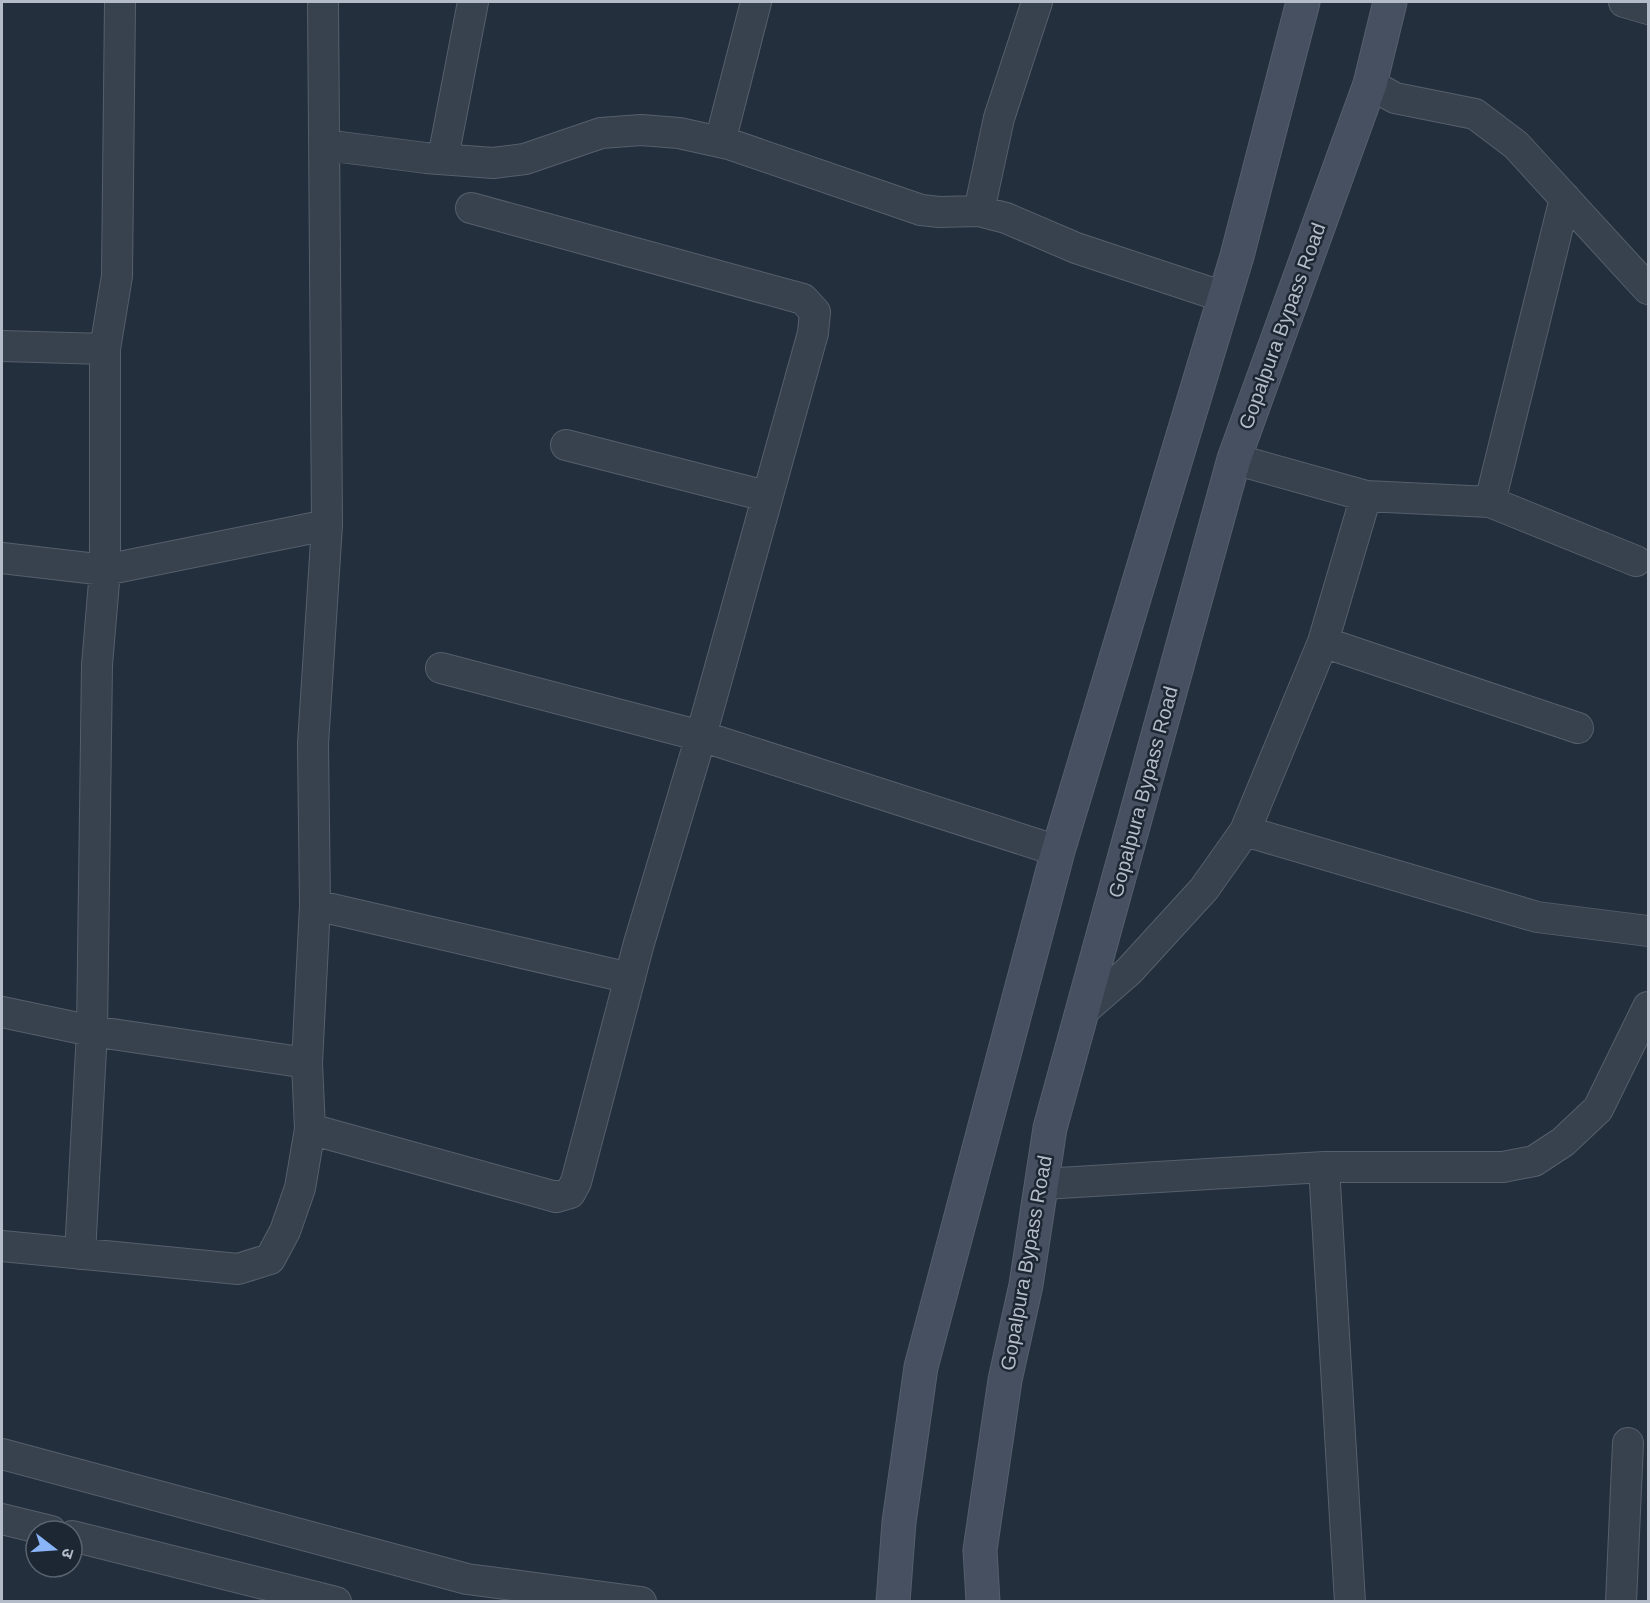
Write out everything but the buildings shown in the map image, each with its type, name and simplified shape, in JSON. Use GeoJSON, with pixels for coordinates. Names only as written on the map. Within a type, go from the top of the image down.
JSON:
{"type":"FeatureCollection","features":[{"type":"Feature","properties":{"kind":"street"},"geometry":{"type":"LineString","coordinates":[[80,1254],[92,1031],[97,665],[105,570],[105,350],[117,276],[120,2]]}},
{"type":"Feature","properties":{"kind":"street"},"geometry":{"type":"LineString","coordinates":[[2,1246],[238,1269],[270,1259],[285,1231],[300,1188],[310,1129],[307,1063],[315,905],[313,744],[327,525],[322,2]]}},
{"type":"Feature","properties":{"kind":"street"},"geometry":{"type":"LineString","coordinates":[[443,158],[473,2]]}},
{"type":"Feature","properties":{"kind":"street"},"geometry":{"type":"LineString","coordinates":[[720,142],[756,2]]}},
{"type":"Feature","properties":{"kind":"street"},"geometry":{"type":"LineString","coordinates":[[979,211],[999,118],[1037,2]]}},
{"type":"Feature","properties":{"kind":"street"},"geometry":{"type":"LineString","coordinates":[[893,1602],[899,1522],[921,1367],[1058,851],[1224,297],[1303,2]]}},
{"type":"Feature","properties":{"kind":"street","name":"Gopalpura Bypass Road"},"geometry":{"type":"LineString","coordinates":[[983,1602],[980,1550],[1005,1380],[1026,1285],[1050,1128],[1234,459],[1370,84],[1390,2]]}},
{"type":"Feature","properties":{"kind":"street"},"geometry":{"type":"LineString","coordinates":[[1624,2],[1648,9]]}},
{"type":"Feature","properties":{"kind":"street"},"geometry":{"type":"LineString","coordinates":[[1370,84],[1395,98],[1475,114],[1516,145],[1648,289]]}},
{"type":"Feature","properties":{"kind":"street"},"geometry":{"type":"LineString","coordinates":[[325,145],[493,163],[514,160],[601,133],[641,130],[679,133],[720,142],[921,210],[979,211],[1006,218],[1076,248],[1224,297]]}},
{"type":"Feature","properties":{"kind":"street"},"geometry":{"type":"LineString","coordinates":[[1490,502],[1564,198]]}},
{"type":"Feature","properties":{"kind":"street"},"geometry":{"type":"LineString","coordinates":[[310,1129],[556,1197],[570,1193],[576,1182],[630,978],[701,736],[813,333],[815,312],[803,299],[471,208]]}},
{"type":"Feature","properties":{"kind":"street"},"geometry":{"type":"LineString","coordinates":[[2,346],[105,350]]}},
{"type":"Feature","properties":{"kind":"street"},"geometry":{"type":"LineString","coordinates":[[566,446],[766,496]]}},
{"type":"Feature","properties":{"kind":"street"},"geometry":{"type":"LineString","coordinates":[[1234,459],[1366,496],[1490,502],[1636,561]]}},
{"type":"Feature","properties":{"kind":"street"},"geometry":{"type":"LineString","coordinates":[[1083,1011],[1129,971],[1204,889],[1245,831],[1323,642],[1366,496]]}},
{"type":"Feature","properties":{"kind":"street"},"geometry":{"type":"LineString","coordinates":[[2,558],[105,570],[327,525]]}},
{"type":"Feature","properties":{"kind":"street"},"geometry":{"type":"LineString","coordinates":[[1323,642],[1578,728]]}},
{"type":"Feature","properties":{"kind":"street"},"geometry":{"type":"LineString","coordinates":[[441,668],[701,736],[1058,851]]}},
{"type":"Feature","properties":{"kind":"street"},"geometry":{"type":"LineString","coordinates":[[1245,831],[1537,917],[1648,931]]}},
{"type":"Feature","properties":{"kind":"street"},"geometry":{"type":"LineString","coordinates":[[315,905],[630,978]]}},
{"type":"Feature","properties":{"kind":"street"},"geometry":{"type":"LineString","coordinates":[[1043,1184],[1324,1167],[1503,1167],[1534,1161],[1563,1142],[1598,1109],[1648,1007]]}},
{"type":"Feature","properties":{"kind":"street"},"geometry":{"type":"LineString","coordinates":[[2,1012],[92,1031],[307,1063]]}},
{"type":"Feature","properties":{"kind":"street"},"geometry":{"type":"LineString","coordinates":[[1324,1167],[1350,1602]]}},
{"type":"Feature","properties":{"kind":"street"},"geometry":{"type":"LineString","coordinates":[[1621,1602],[1629,1443]]}},
{"type":"Feature","properties":{"kind":"street"},"geometry":{"type":"LineString","coordinates":[[2,1454],[467,1579],[641,1602]]}},
{"type":"Feature","properties":{"kind":"street"},"geometry":{"type":"LineString","coordinates":[[2,1519],[24,1524]]}},
{"type":"Feature","properties":{"kind":"street"},"geometry":{"type":"LineString","coordinates":[[84,1539],[336,1602]]}}]}
